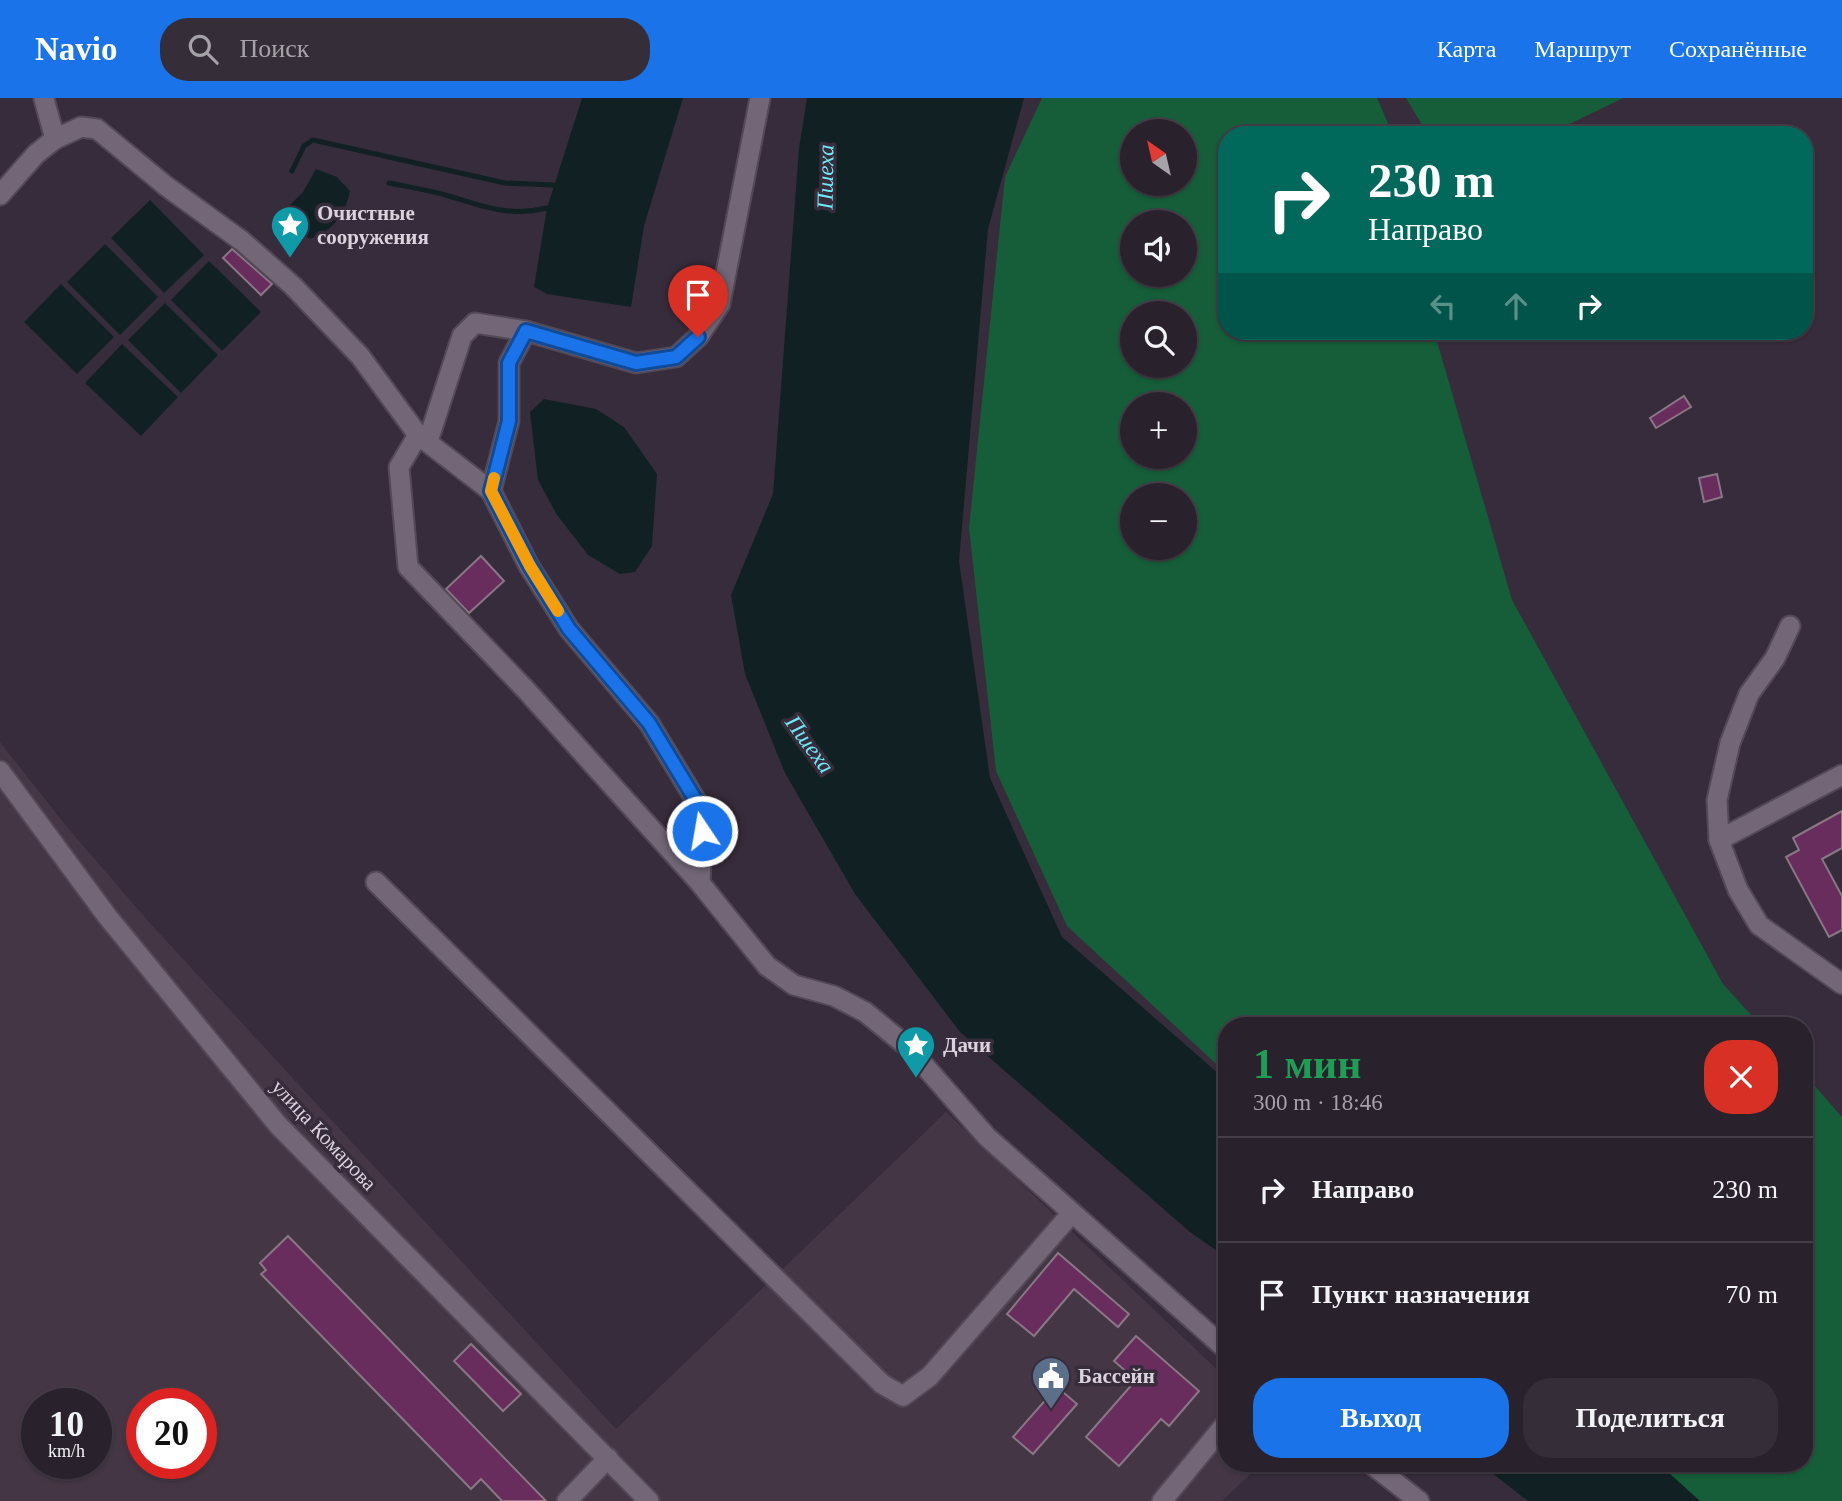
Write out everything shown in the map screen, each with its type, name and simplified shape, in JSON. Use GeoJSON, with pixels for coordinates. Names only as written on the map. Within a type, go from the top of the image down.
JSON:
{"type":"FeatureCollection","features":[{"type":"Feature","properties":{"kind":"lane"},"geometry":{"type":"LineString","coordinates":[[760,98],[720,304],[698,337],[676,357],[636,363],[526,331],[475,323],[462,336],[423,438],[399,467],[408,567],[526,690],[700,883],[767,966],[794,985],[834,996],[865,1012],[908,1048],[987,1137],[1218,1342]]}},
{"type":"Feature","properties":{"kind":"lane"},"geometry":{"type":"LineString","coordinates":[[44,99],[55,139]]}},
{"type":"Feature","properties":{"kind":"lane"},"geometry":{"type":"LineString","coordinates":[[0,195],[36,154],[55,139],[81,127],[97,129],[242,241],[293,286],[360,356],[423,438],[491,491],[530,566],[569,629],[649,723],[698,804],[702,831],[700,883]]}},
{"type":"Feature","properties":{"kind":"lane"},"geometry":{"type":"LineString","coordinates":[[491,491],[509,421],[509,363],[526,331]]}},
{"type":"Feature","properties":{"kind":"lane"},"geometry":{"type":"LineString","coordinates":[[1790,626],[1775,658],[1749,694],[1730,743],[1717,800],[1719,840],[1738,890],[1759,925],[1842,985]]}},
{"type":"Feature","properties":{"kind":"lane","name":"улица Комарова"},"geometry":{"type":"LineString","coordinates":[[0,771],[107,916],[278,1125],[649,1501]]}},
{"type":"Feature","properties":{"kind":"lane"},"geometry":{"type":"LineString","coordinates":[[1719,840],[1842,775]]}},
{"type":"Feature","properties":{"kind":"lane"},"geometry":{"type":"LineString","coordinates":[[376,882],[883,1384],[903,1396],[930,1376],[1072,1214]]}},
{"type":"Feature","properties":{"kind":"lane"},"geometry":{"type":"LineString","coordinates":[[1162,1501],[1218,1433]]}},
{"type":"Feature","properties":{"kind":"lane"},"geometry":{"type":"LineString","coordinates":[[567,1501],[608,1458]]}},
{"type":"Feature","properties":{"kind":"lane"},"geometry":{"type":"LineString","coordinates":[[1382,1472],[1419,1501]]}},
{"type":"Feature","properties":{"kind":"shaded area"},"geometry":{"type":"Polygon","coordinates":[[[0,742],[67,827],[149,922],[616,1429],[946,1112],[1218,1370],[1218,1472],[1253,1472],[1222,1501],[0,1501],[0,742]]]}},
{"type":"Feature","properties":{"kind":"green space"},"geometry":{"type":"Polygon","coordinates":[[[1042,98],[1377,98],[1389,126],[1218,126],[1218,340],[1437,340],[1512,600],[1723,984],[1753,1017],[1218,1017],[1218,1066],[1067,926],[996,771],[969,528],[1005,177],[1042,98]]]}},
{"type":"Feature","properties":{"kind":"green space"},"geometry":{"type":"Polygon","coordinates":[[[1406,98],[1623,98],[1565,126],[1423,126],[1406,98]]]}},
{"type":"Feature","properties":{"kind":"green space"},"geometry":{"type":"Polygon","coordinates":[[[1813,1084],[1842,1117],[1842,1501],[1685,1501],[1654,1472],[1813,1472],[1813,1084]]]}},
{"type":"Feature","properties":{"kind":"water"},"geometry":{"type":"Polygon","coordinates":[[[582,98],[683,98],[644,226],[631,307],[547,294],[534,287],[547,208],[582,98]]]}},
{"type":"Feature","properties":{"kind":"water","name":"Пшеха"},"geometry":{"type":"Polygon","coordinates":[[[807,98],[1024,98],[988,229],[959,561],[990,778],[1062,937],[1218,1073],[1218,1252],[1190,1232],[960,1032],[855,894],[785,773],[745,674],[731,595],[773,494],[799,148],[807,98]]]}},
{"type":"Feature","properties":{"kind":"water"},"geometry":{"type":"Polygon","coordinates":[[[316,169],[337,177],[350,191],[337,221],[326,231],[310,239],[280,215],[303,192],[316,169]]]}},
{"type":"Feature","properties":{"kind":"water"},"geometry":{"type":"Polygon","coordinates":[[[150,200],[204,255],[164,293],[111,238],[150,200]]]}},
{"type":"Feature","properties":{"kind":"water"},"geometry":{"type":"Polygon","coordinates":[[[105,244],[158,297],[120,335],[67,282],[105,244]]]}},
{"type":"Feature","properties":{"kind":"water"},"geometry":{"type":"Polygon","coordinates":[[[209,261],[261,312],[222,351],[171,300],[209,261]]]}},
{"type":"Feature","properties":{"kind":"water"},"geometry":{"type":"Polygon","coordinates":[[[61,284],[114,337],[77,374],[24,322],[61,284]]]}},
{"type":"Feature","properties":{"kind":"water"},"geometry":{"type":"Polygon","coordinates":[[[165,303],[218,355],[181,393],[128,340],[165,303]]]}},
{"type":"Feature","properties":{"kind":"water"},"geometry":{"type":"Polygon","coordinates":[[[122,344],[178,397],[141,436],[85,383],[122,344]]]}},
{"type":"Feature","properties":{"kind":"water"},"geometry":{"type":"Polygon","coordinates":[[[544,399],[596,409],[624,427],[657,474],[652,546],[635,572],[620,574],[588,555],[557,515],[538,480],[530,412],[544,399]]]}},
{"type":"Feature","properties":{"kind":"water"},"geometry":{"type":"Polygon","coordinates":[[[1491,1472],[1668,1472],[1700,1501],[1528,1501],[1491,1472]]]}},
{"type":"Feature","properties":{"kind":"building"},"geometry":{"type":"Polygon","coordinates":[[[232,249],[272,284],[261,295],[223,258],[232,249]]]}},
{"type":"Feature","properties":{"kind":"building"},"geometry":{"type":"Polygon","coordinates":[[[1684,396],[1691,407],[1656,428],[1650,418],[1684,396]]]}},
{"type":"Feature","properties":{"kind":"building"},"geometry":{"type":"Polygon","coordinates":[[[1717,474],[1722,497],[1704,502],[1699,478],[1717,474]]]}},
{"type":"Feature","properties":{"kind":"building"},"geometry":{"type":"Polygon","coordinates":[[[481,556],[504,581],[469,613],[446,589],[481,556]]]}},
{"type":"Feature","properties":{"kind":"building"},"geometry":{"type":"Polygon","coordinates":[[[1842,811],[1842,848],[1822,859],[1842,896],[1842,930],[1829,937],[1786,857],[1799,850],[1793,838],[1842,811]]]}},
{"type":"Feature","properties":{"kind":"building"},"geometry":{"type":"Polygon","coordinates":[[[288,1236],[546,1501],[502,1501],[481,1479],[471,1489],[261,1274],[266,1270],[260,1263],[288,1236]]]}},
{"type":"Feature","properties":{"kind":"building"},"geometry":{"type":"Polygon","coordinates":[[[1058,1253],[1129,1314],[1118,1327],[1074,1289],[1034,1336],[1007,1314],[1058,1253]]]}},
{"type":"Feature","properties":{"kind":"building"},"geometry":{"type":"Polygon","coordinates":[[[1136,1336],[1199,1391],[1169,1426],[1161,1419],[1119,1466],[1086,1437],[1136,1380],[1114,1361],[1136,1336]]]}},
{"type":"Feature","properties":{"kind":"building"},"geometry":{"type":"Polygon","coordinates":[[[471,1344],[521,1394],[503,1411],[454,1361],[471,1344]]]}},
{"type":"Feature","properties":{"kind":"building"},"geometry":{"type":"Polygon","coordinates":[[[1057,1387],[1077,1404],[1033,1454],[1013,1437],[1057,1387]]]}},
{"type":"Feature","properties":{"kind":"waterway"},"geometry":{"type":"LineString","coordinates":[[292,171],[304,146],[313,140],[505,183],[553,185]]}},
{"type":"Feature","properties":{"kind":"waterway"},"geometry":{"type":"LineString","coordinates":[[389,183],[434,192],[497,210],[533,211],[547,208]]}},
{"type":"Feature","properties":{"kind":"slow traffic"},"geometry":{"type":"LineString","coordinates":[[494,478],[491,491],[530,566],[558,611]]}},
{"type":"Feature","properties":{"kind":"place","name":"Очистные сооружения"},"geometry":{"type":"Point","coordinates":[290,259]}},
{"type":"Feature","properties":{"kind":"place","name":"Дачи"},"geometry":{"type":"Point","coordinates":[916,1079]}},
{"type":"Feature","properties":{"kind":"place","name":"Бассейн"},"geometry":{"type":"Point","coordinates":[1051,1410]}},
{"type":"Feature","properties":{"kind":"route"},"geometry":{"type":"LineString","coordinates":[[698,337],[676,357],[636,363],[526,331],[509,363],[509,421],[491,491],[530,566],[569,629],[620,685],[649,723],[698,804],[702,831]]}}]}
